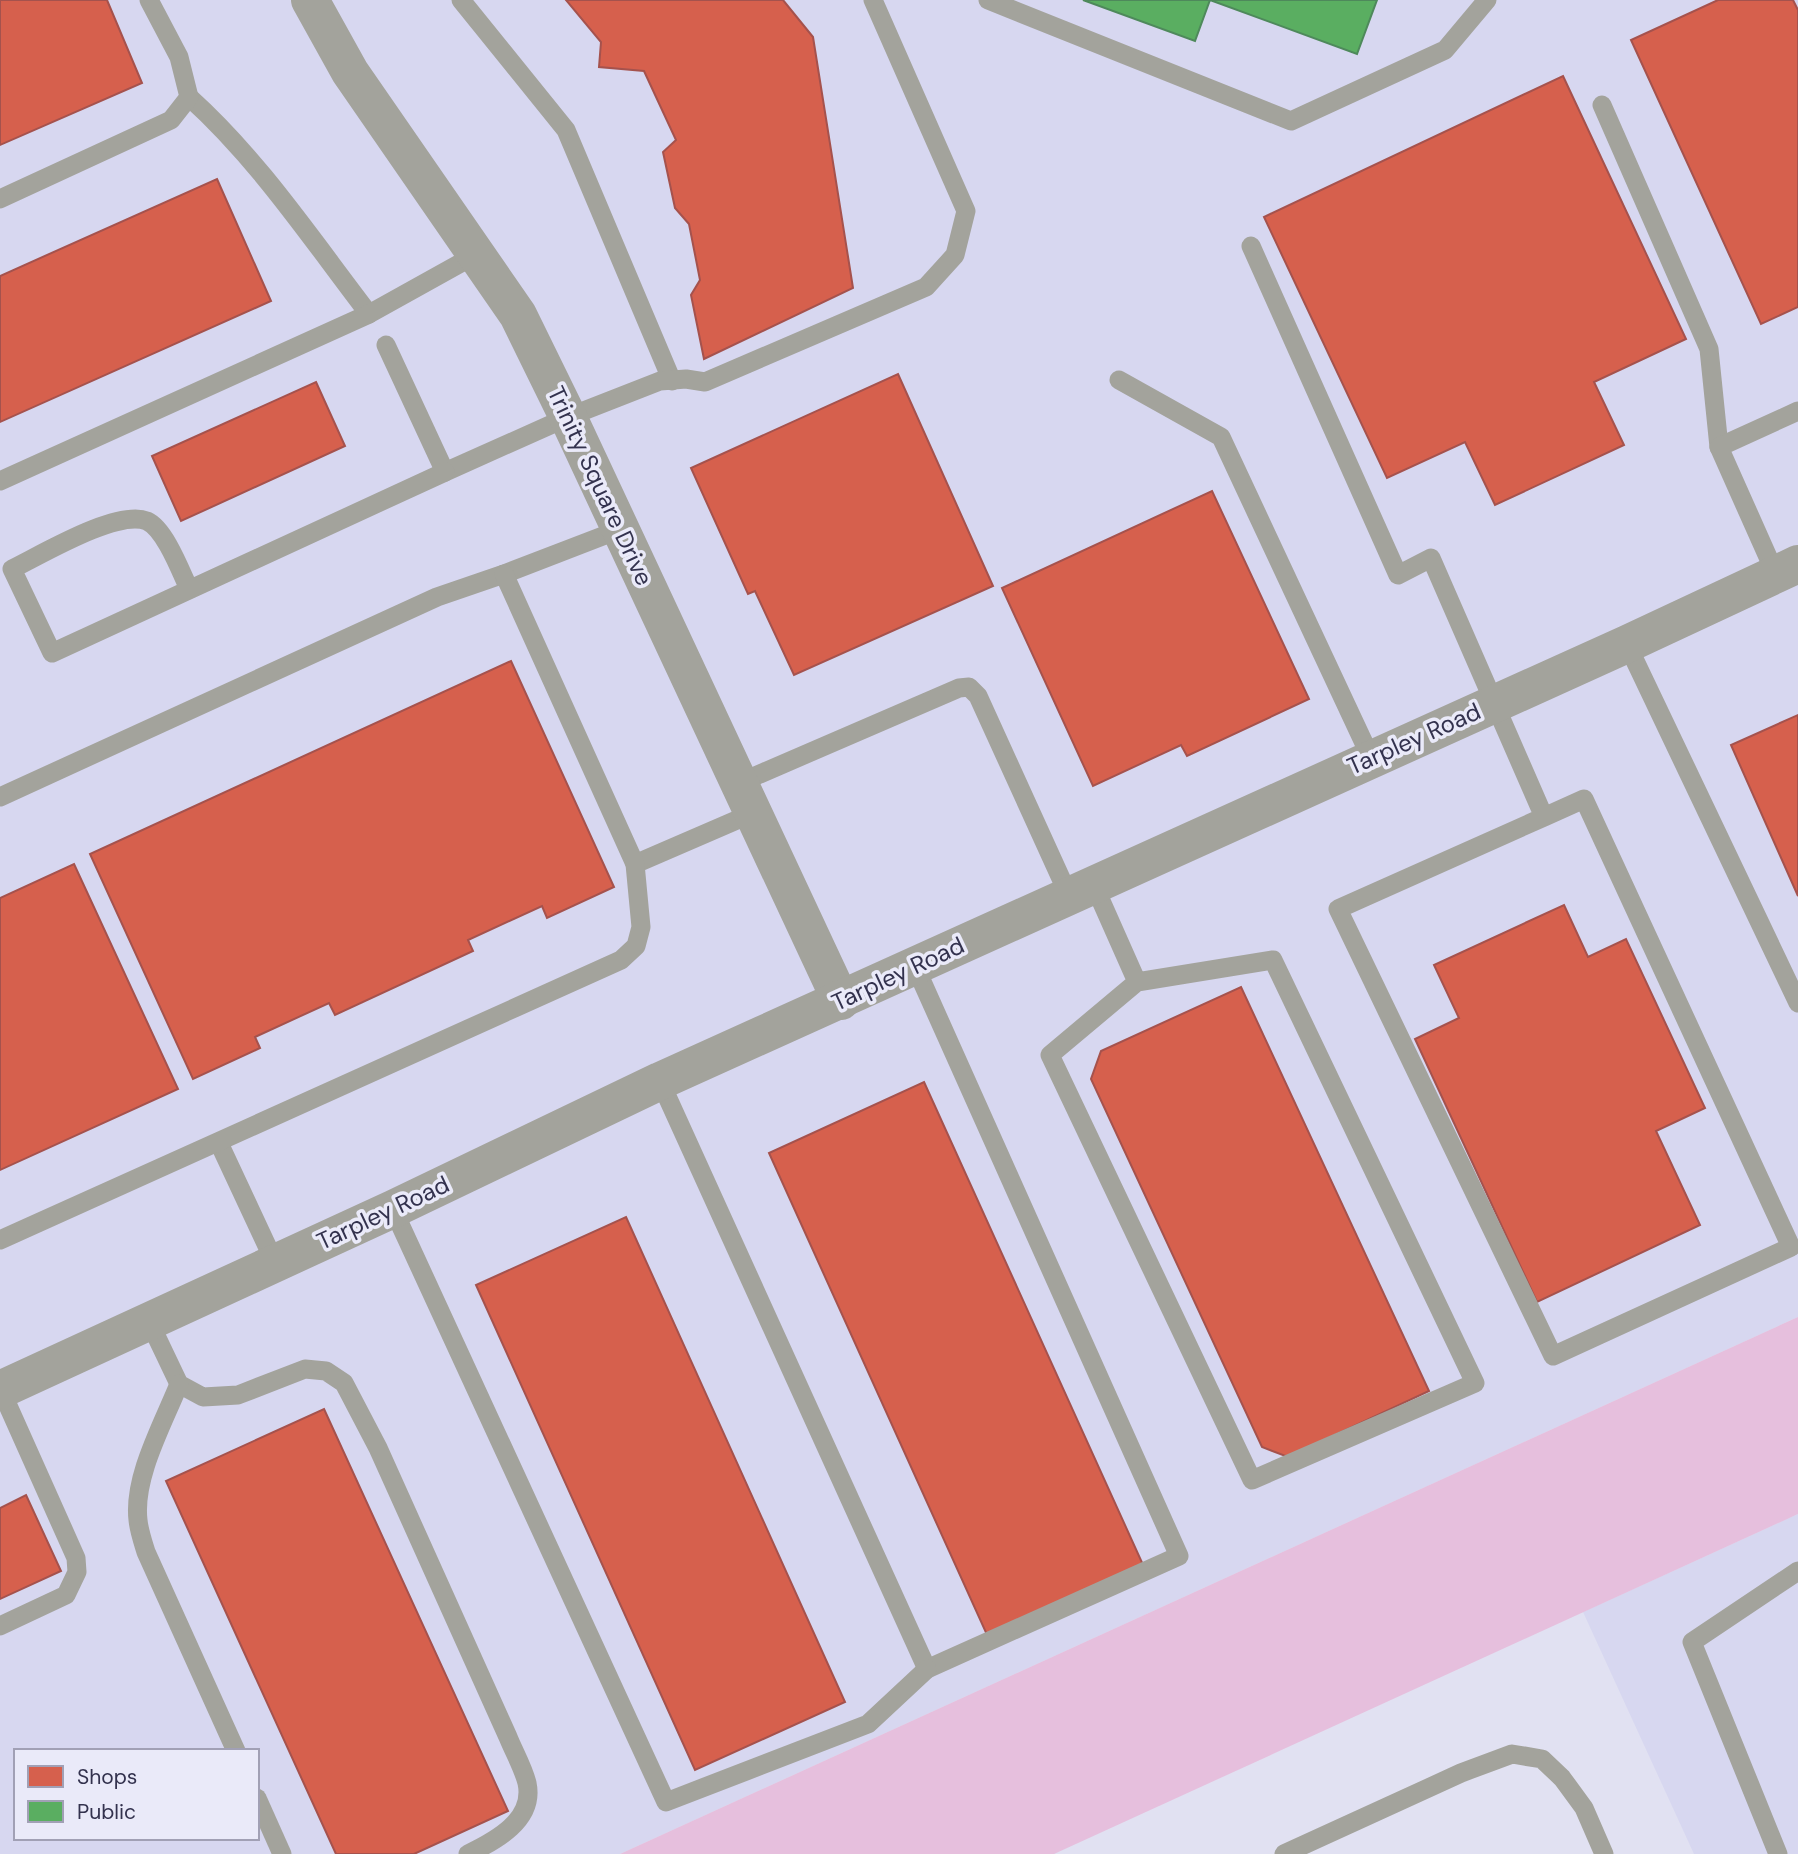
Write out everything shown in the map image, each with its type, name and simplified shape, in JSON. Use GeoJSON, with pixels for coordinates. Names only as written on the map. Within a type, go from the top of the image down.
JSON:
{"type":"FeatureCollection","features":[{"type":"Feature","properties":{"kind":"street","name":"Trinity Square Drive"},"geometry":{"type":"LineString","coordinates":[[310,0],[350,72],[518,315],[568,416],[841,1001]]}},
{"type":"Feature","properties":{"kind":"street","name":"Tarpley Road"},"geometry":{"type":"LineString","coordinates":[[0,1390],[393,1209],[660,1081],[1787,570]]}},
{"type":"Feature","properties":{"kind":"lane"},"geometry":{"type":"LineString","coordinates":[[149,0],[178,57],[189,97],[217,121],[243,150],[369,314]]}},
{"type":"Feature","properties":{"kind":"lane"},"geometry":{"type":"LineString","coordinates":[[461,0],[566,130],[672,380]]}},
{"type":"Feature","properties":{"kind":"lane"},"geometry":{"type":"LineString","coordinates":[[190,589],[164,538],[148,522],[129,519],[109,522],[12,569],[52,653],[568,416],[660,381],[686,379],[705,382],[926,287],[955,256],[966,211],[873,0]]}},
{"type":"Feature","properties":{"kind":"lane"},"geometry":{"type":"LineString","coordinates":[[988,0],[1291,121],[1445,50],[1487,0]]}},
{"type":"Feature","properties":{"kind":"lane"},"geometry":{"type":"LineString","coordinates":[[0,199],[171,120],[189,97]]}},
{"type":"Feature","properties":{"kind":"lane"},"geometry":{"type":"LineString","coordinates":[[1602,105],[1709,349],[1719,447],[1787,570]]}},
{"type":"Feature","properties":{"kind":"lane"},"geometry":{"type":"LineString","coordinates":[[1251,246],[1398,575],[1431,558],[1544,817]]}},
{"type":"Feature","properties":{"kind":"lane"},"geometry":{"type":"LineString","coordinates":[[0,481],[369,314],[477,254]]}},
{"type":"Feature","properties":{"kind":"lane"},"geometry":{"type":"LineString","coordinates":[[386,345],[445,472]]}},
{"type":"Feature","properties":{"kind":"lane"},"geometry":{"type":"LineString","coordinates":[[1119,380],[1221,437],[1371,758]]}},
{"type":"Feature","properties":{"kind":"lane"},"geometry":{"type":"LineString","coordinates":[[1719,447],[1798,411]]}},
{"type":"Feature","properties":{"kind":"lane"},"geometry":{"type":"LineString","coordinates":[[0,797],[437,597],[621,529]]}},
{"type":"Feature","properties":{"kind":"lane"},"geometry":{"type":"LineString","coordinates":[[0,1240],[621,960],[636,946],[640,927],[635,864],[504,574]]}},
{"type":"Feature","properties":{"kind":"lane"},"geometry":{"type":"LineString","coordinates":[[1628,644],[1798,1003]]}},
{"type":"Feature","properties":{"kind":"lane"},"geometry":{"type":"LineString","coordinates":[[635,864],[746,798],[959,688],[969,687],[978,695],[1082,890],[1137,982]]}},
{"type":"Feature","properties":{"kind":"lane"},"geometry":{"type":"LineString","coordinates":[[1584,799],[1791,1247],[1553,1356],[1338,909],[1544,817],[1584,799]]}},
{"type":"Feature","properties":{"kind":"lane"},"geometry":{"type":"LineString","coordinates":[[1273,960],[1475,1383],[1252,1480],[1050,1055],[1137,982],[1273,960]]}},
{"type":"Feature","properties":{"kind":"lane"},"geometry":{"type":"LineString","coordinates":[[393,1209],[666,1802],[868,1724],[927,1669],[1179,1556],[915,967]]}},
{"type":"Feature","properties":{"kind":"lane"},"geometry":{"type":"LineString","coordinates":[[660,1081],[927,1669]]}},
{"type":"Feature","properties":{"kind":"lane"},"geometry":{"type":"LineString","coordinates":[[219,1143],[275,1263]]}},
{"type":"Feature","properties":{"kind":"lane"},"geometry":{"type":"LineString","coordinates":[[149,1321],[179,1384],[203,1397],[238,1395],[305,1369],[327,1371],[344,1383],[378,1448],[527,1785],[527,1799],[520,1816],[501,1837],[468,1854]]}},
{"type":"Feature","properties":{"kind":"lane"},"geometry":{"type":"LineString","coordinates":[[179,1384],[146,1465],[138,1493],[138,1521],[146,1552],[235,1749]]}},
{"type":"Feature","properties":{"kind":"lane"},"geometry":{"type":"LineString","coordinates":[[0,1390],[76,1558],[77,1572],[66,1595],[0,1626]]}},
{"type":"Feature","properties":{"kind":"lane"},"geometry":{"type":"LineString","coordinates":[[1778,1854],[1692,1642],[1798,1571]]}},
{"type":"Feature","properties":{"kind":"lane"},"geometry":{"type":"LineString","coordinates":[[1284,1854],[1461,1773],[1512,1754],[1542,1759],[1562,1778],[1584,1808],[1604,1854]]}},
{"type":"Feature","properties":{"kind":"lane"},"geometry":{"type":"LineString","coordinates":[[259,1802],[282,1854]]}},
{"type":"Feature","properties":{"kind":"shaded area"},"geometry":{"type":"Polygon","coordinates":[[[0,0],[1798,0],[1798,1317],[620,1854],[0,1854],[0,0]]]}},
{"type":"Feature","properties":{"kind":"shaded area"},"geometry":{"type":"Polygon","coordinates":[[[1798,1317],[1798,1514],[1054,1854],[620,1854],[1798,1317]]]}},
{"type":"Feature","properties":{"kind":"shaded area"},"geometry":{"type":"Polygon","coordinates":[[[1798,1514],[1798,1854],[1694,1854],[1583,1612],[1798,1514]]]}},
{"type":"Feature","properties":{"kind":"building: Shops"},"geometry":{"type":"Polygon","coordinates":[[[0,0],[107,0],[142,83],[0,145],[0,0]]]}},
{"type":"Feature","properties":{"kind":"building: Shops"},"geometry":{"type":"Polygon","coordinates":[[[566,0],[783,0],[813,37],[853,288],[704,359],[691,295],[700,280],[689,224],[675,208],[663,152],[676,140],[644,71],[599,67],[601,42],[566,0]]]}},
{"type":"Feature","properties":{"kind":"building: Shops"},"geometry":{"type":"Polygon","coordinates":[[[1718,0],[1793,0],[1798,10],[1798,307],[1761,324],[1631,40],[1718,0]]]}},
{"type":"Feature","properties":{"kind":"building: Shops"},"geometry":{"type":"Polygon","coordinates":[[[1563,76],[1686,339],[1594,382],[1624,445],[1495,505],[1465,442],[1387,478],[1264,217],[1563,76]]]}},
{"type":"Feature","properties":{"kind":"building: Shops"},"geometry":{"type":"Polygon","coordinates":[[[217,179],[271,301],[0,422],[0,276],[217,179]]]}},
{"type":"Feature","properties":{"kind":"building: Shops"},"geometry":{"type":"Polygon","coordinates":[[[898,374],[993,586],[794,675],[755,591],[748,594],[691,468],[898,374]]]}},
{"type":"Feature","properties":{"kind":"building: Shops"},"geometry":{"type":"Polygon","coordinates":[[[316,382],[345,446],[181,521],[152,456],[316,382]]]}},
{"type":"Feature","properties":{"kind":"building: Shops"},"geometry":{"type":"Polygon","coordinates":[[[1212,491],[1309,699],[1187,756],[1181,745],[1093,786],[1002,588],[1212,491]]]}},
{"type":"Feature","properties":{"kind":"building: Shops"},"geometry":{"type":"Polygon","coordinates":[[[511,661],[614,887],[547,918],[542,906],[468,940],[473,951],[335,1015],[329,1003],[255,1037],[260,1048],[193,1079],[90,854],[511,661]]]}},
{"type":"Feature","properties":{"kind":"building: Shops"},"geometry":{"type":"Polygon","coordinates":[[[1798,715],[1798,896],[1731,745],[1798,715]]]}},
{"type":"Feature","properties":{"kind":"building: Shops"},"geometry":{"type":"Polygon","coordinates":[[[74,864],[178,1089],[0,1170],[0,898],[74,864]]]}},
{"type":"Feature","properties":{"kind":"building: Shops"},"geometry":{"type":"Polygon","coordinates":[[[1564,905],[1588,957],[1626,939],[1705,1108],[1656,1131],[1700,1225],[1537,1302],[1415,1039],[1459,1018],[1434,965],[1564,905]]]}},
{"type":"Feature","properties":{"kind":"building: Shops"},"geometry":{"type":"Polygon","coordinates":[[[1241,987],[1429,1391],[1288,1457],[1262,1447],[1091,1079],[1101,1051],[1241,987]]]}},
{"type":"Feature","properties":{"kind":"building: Shops"},"geometry":{"type":"Polygon","coordinates":[[[924,1082],[1144,1567],[988,1637],[769,1153],[924,1082]]]}},
{"type":"Feature","properties":{"kind":"building: Shops"},"geometry":{"type":"Polygon","coordinates":[[[626,1217],[845,1702],[695,1770],[476,1285],[626,1217]]]}},
{"type":"Feature","properties":{"kind":"building: Shops"},"geometry":{"type":"Polygon","coordinates":[[[324,1409],[508,1811],[414,1854],[336,1854],[166,1481],[324,1409]]]}},
{"type":"Feature","properties":{"kind":"building: Shops"},"geometry":{"type":"Polygon","coordinates":[[[26,1495],[61,1571],[0,1599],[0,1508],[26,1495]]]}},
{"type":"Feature","properties":{"kind":"building: Public"},"geometry":{"type":"Polygon","coordinates":[[[1083,0],[1210,0],[1195,41],[1083,0]]]}},
{"type":"Feature","properties":{"kind":"building: Public"},"geometry":{"type":"Polygon","coordinates":[[[1210,0],[1377,0],[1357,54],[1210,0]]]}}]}
